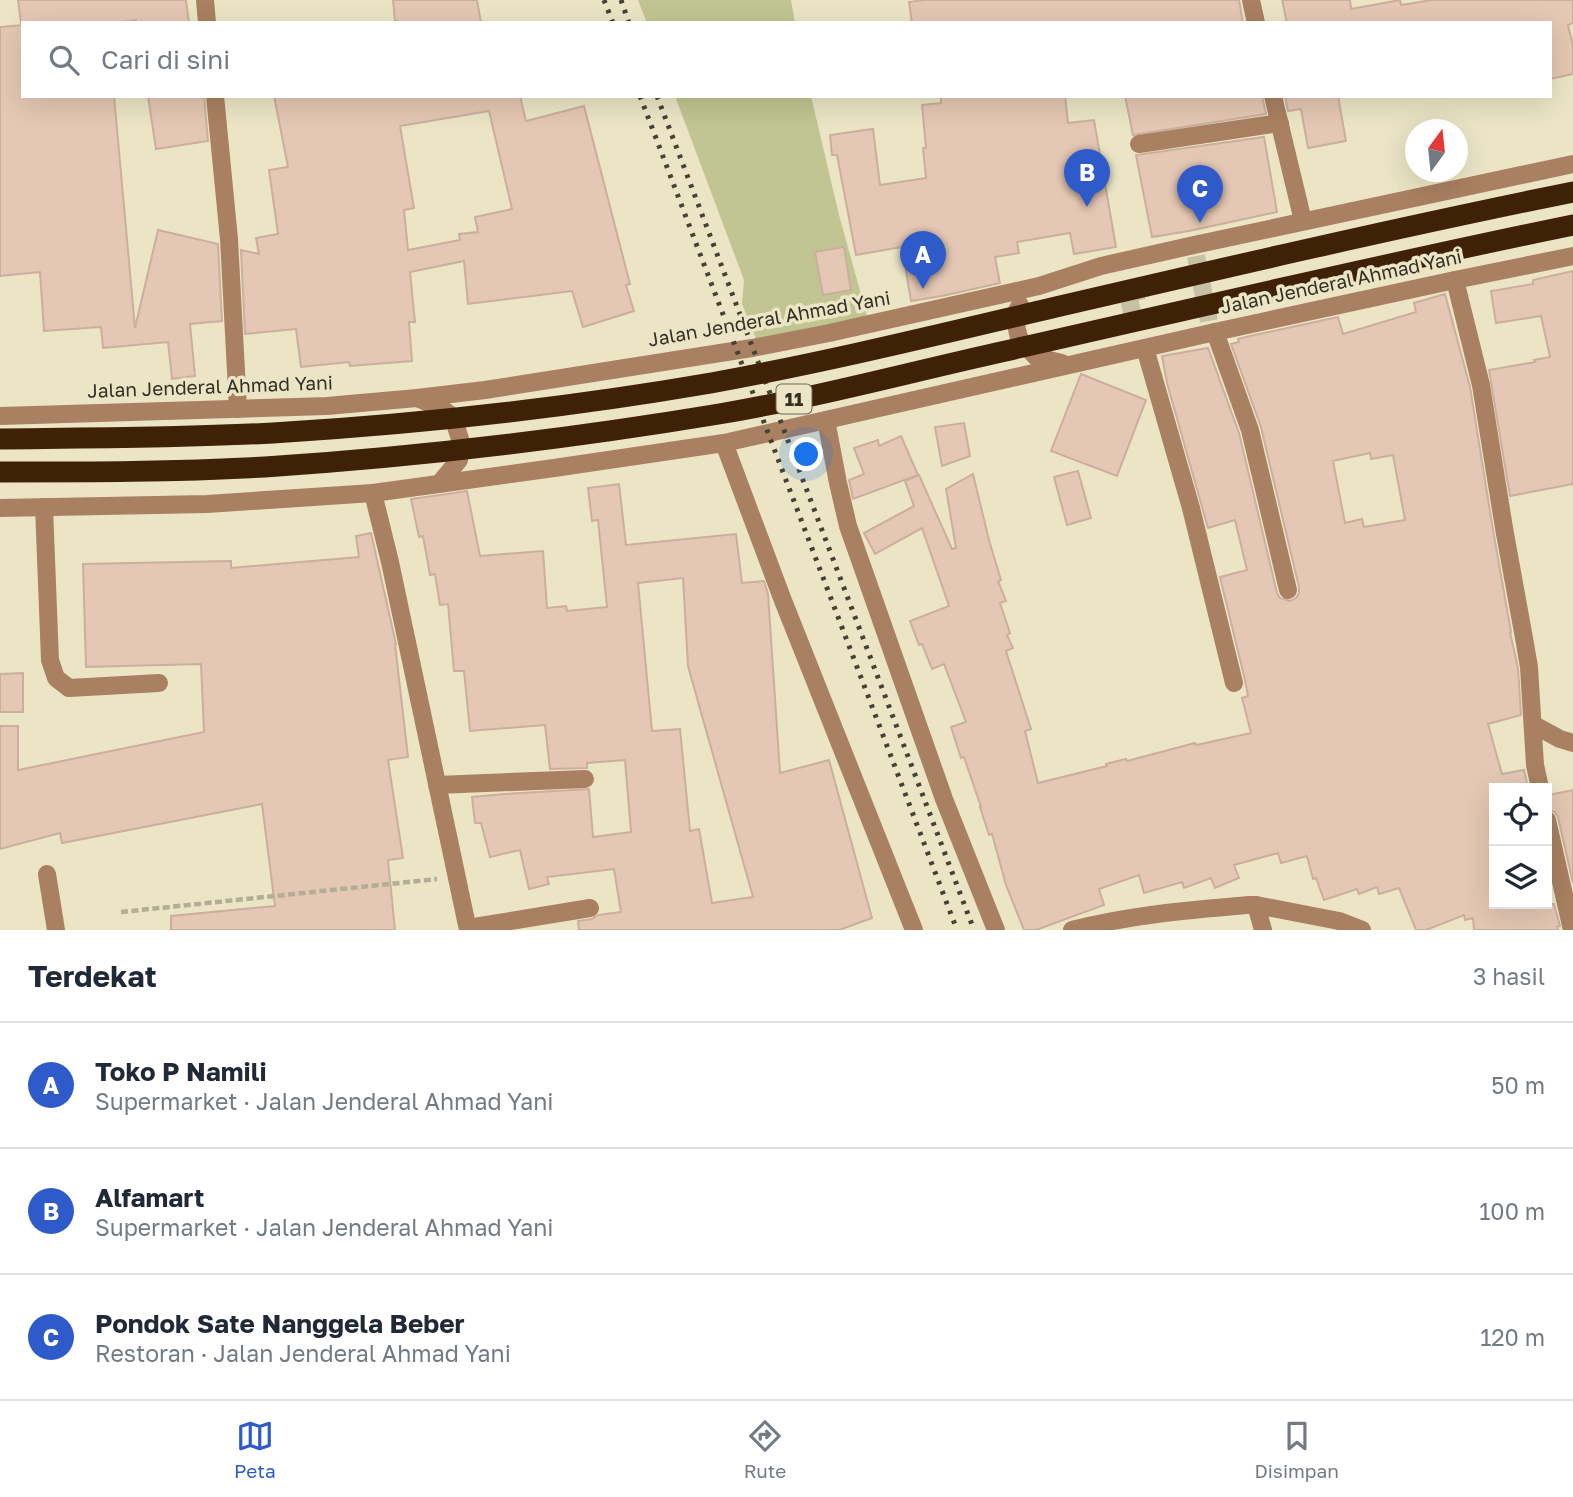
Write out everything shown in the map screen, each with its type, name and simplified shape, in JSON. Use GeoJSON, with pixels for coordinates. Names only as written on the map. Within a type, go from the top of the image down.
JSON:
{"type":"FeatureCollection","features":[{"type":"Feature","properties":{"kind":"highway","name":"Jalan Jenderal Ahmad Yani"},"geometry":{"type":"LineString","coordinates":[[0,439],[270,433],[459,418],[589,402],[684,387],[885,346],[1302,250],[1573,192]]}},
{"type":"Feature","properties":{"kind":"highway","name":"Jalan Jenderal Ahmad Yani"},"geometry":{"type":"LineString","coordinates":[[0,472],[262,467],[443,453],[723,413],[829,392],[1312,281],[1573,225]]}},
{"type":"Feature","properties":{"kind":"street"},"geometry":{"type":"LineString","coordinates":[[205,0],[207,21]]}},
{"type":"Feature","properties":{"kind":"street"},"geometry":{"type":"LineString","coordinates":[[1251,0],[1256,21]]}},
{"type":"Feature","properties":{"kind":"street"},"geometry":{"type":"LineString","coordinates":[[215,98],[229,239],[239,409]]}},
{"type":"Feature","properties":{"kind":"street"},"geometry":{"type":"LineString","coordinates":[[1274,98],[1303,221]]}},
{"type":"Feature","properties":{"kind":"street"},"geometry":{"type":"LineString","coordinates":[[1139,144],[1280,123]]}},
{"type":"Feature","properties":{"kind":"street","name":"Jalan Jenderal Ahmad Yani"},"geometry":{"type":"LineString","coordinates":[[0,415],[327,406],[417,398],[485,390],[752,348],[1039,286],[1101,266],[1195,251],[1303,221],[1573,164]]}},
{"type":"Feature","properties":{"kind":"street","name":"Jalan Jenderal Ahmad Yani"},"geometry":{"type":"LineString","coordinates":[[0,508],[208,504],[373,493],[724,443],[1069,365],[1212,329],[1573,256]]}},
{"type":"Feature","properties":{"kind":"street"},"geometry":{"type":"LineString","coordinates":[[1455,280],[1481,385],[1529,667],[1535,765],[1539,783]]}},
{"type":"Feature","properties":{"kind":"street"},"geometry":{"type":"LineString","coordinates":[[1039,286],[1022,302],[1014,316],[1019,338],[1036,358],[1069,365]]}},
{"type":"Feature","properties":{"kind":"street"},"geometry":{"type":"LineString","coordinates":[[1212,329],[1250,430],[1288,590]]}},
{"type":"Feature","properties":{"kind":"street"},"geometry":{"type":"LineString","coordinates":[[1141,345],[1191,508],[1234,683]]}},
{"type":"Feature","properties":{"kind":"street"},"geometry":{"type":"LineString","coordinates":[[417,398],[441,408],[453,417],[460,439],[459,460],[439,484]]}},
{"type":"Feature","properties":{"kind":"street"},"geometry":{"type":"LineString","coordinates":[[826,420],[848,526],[944,799],[996,930]]}},
{"type":"Feature","properties":{"kind":"street"},"geometry":{"type":"LineString","coordinates":[[724,443],[782,598],[914,930]]}},
{"type":"Feature","properties":{"kind":"street"},"geometry":{"type":"LineString","coordinates":[[373,493],[468,929],[590,908]]}},
{"type":"Feature","properties":{"kind":"street"},"geometry":{"type":"LineString","coordinates":[[44,507],[50,660],[56,678],[69,688],[159,683]]}},
{"type":"Feature","properties":{"kind":"street"},"geometry":{"type":"LineString","coordinates":[[1534,725],[1573,743]]}},
{"type":"Feature","properties":{"kind":"street"},"geometry":{"type":"LineString","coordinates":[[437,785],[584,779]]}},
{"type":"Feature","properties":{"kind":"street"},"geometry":{"type":"LineString","coordinates":[[1552,842],[1572,930]]}},
{"type":"Feature","properties":{"kind":"street"},"geometry":{"type":"LineString","coordinates":[[47,874],[56,930]]}},
{"type":"Feature","properties":{"kind":"street"},"geometry":{"type":"LineString","coordinates":[[1256,905],[1263,930]]}},
{"type":"Feature","properties":{"kind":"street"},"geometry":{"type":"LineString","coordinates":[[1072,930],[1101,922],[1188,910],[1256,905],[1339,921],[1362,930]]}},
{"type":"Feature","properties":{"kind":"path"},"geometry":{"type":"LineString","coordinates":[[121,912],[457,877]]}},
{"type":"Feature","properties":{"kind":"green space"},"geometry":{"type":"Polygon","coordinates":[[[638,0],[791,0],[795,21],[646,21],[638,0]]]}},
{"type":"Feature","properties":{"kind":"green space"},"geometry":{"type":"Polygon","coordinates":[[[676,98],[811,98],[839,215],[867,316],[756,339],[742,304],[744,280],[676,98]]]}},
{"type":"Feature","properties":{"kind":"building"},"geometry":{"type":"Polygon","coordinates":[[[18,0],[186,0],[189,21],[21,21],[18,0]]]}},
{"type":"Feature","properties":{"kind":"building"},"geometry":{"type":"Polygon","coordinates":[[[393,0],[477,0],[481,21],[398,21],[395,21],[393,0]]]}},
{"type":"Feature","properties":{"kind":"building"},"geometry":{"type":"Polygon","coordinates":[[[1239,0],[1243,21],[912,21],[909,2],[1239,0]]]}},
{"type":"Feature","properties":{"kind":"building"},"geometry":{"type":"Polygon","coordinates":[[[1282,0],[1350,0],[1351,9],[1400,0],[1401,5],[1432,0],[1573,0],[1573,23],[1568,25],[1573,45],[1573,74],[1552,79],[1552,21],[1287,21],[1282,0]]]}},
{"type":"Feature","properties":{"kind":"building"},"geometry":{"type":"Polygon","coordinates":[[[21,25],[21,98],[114,98],[135,328],[158,230],[218,244],[222,321],[190,324],[195,376],[172,379],[168,342],[103,348],[101,327],[44,331],[40,272],[0,276],[0,27],[21,25]]]}},
{"type":"Feature","properties":{"kind":"building"},"geometry":{"type":"Polygon","coordinates":[[[148,98],[204,98],[208,141],[156,149],[148,98]]]}},
{"type":"Feature","properties":{"kind":"building"},"geometry":{"type":"Polygon","coordinates":[[[274,98],[520,98],[526,121],[584,106],[630,284],[626,285],[634,311],[583,327],[572,291],[468,304],[464,261],[410,272],[415,322],[409,322],[412,361],[350,366],[349,362],[301,367],[296,329],[245,334],[241,250],[259,254],[256,238],[278,234],[269,170],[288,167],[274,98]],[[489,111],[400,126],[414,208],[404,210],[408,250],[460,240],[459,234],[478,232],[475,217],[512,209],[489,111]]]}},
{"type":"Feature","properties":{"kind":"building"},"geometry":{"type":"Polygon","coordinates":[[[941,98],[1065,98],[1068,123],[1094,120],[1116,247],[1074,254],[1070,233],[1017,242],[1019,253],[995,257],[1000,283],[911,301],[902,247],[856,255],[837,155],[832,155],[830,135],[873,129],[880,185],[926,178],[922,105],[941,103],[941,98]]]}},
{"type":"Feature","properties":{"kind":"building"},"geometry":{"type":"Polygon","coordinates":[[[1125,98],[1262,98],[1266,114],[1133,135],[1125,98]]]}},
{"type":"Feature","properties":{"kind":"building"},"geometry":{"type":"Polygon","coordinates":[[[1285,98],[1338,98],[1346,141],[1308,148],[1301,109],[1288,111],[1285,98]]]}},
{"type":"Feature","properties":{"kind":"building"},"geometry":{"type":"Polygon","coordinates":[[[1264,137],[1277,212],[1152,237],[1136,155],[1264,137]]]}},
{"type":"Feature","properties":{"kind":"building"},"geometry":{"type":"Polygon","coordinates":[[[844,247],[851,290],[823,295],[815,252],[844,247]]]}},
{"type":"Feature","properties":{"kind":"building"},"geometry":{"type":"Polygon","coordinates":[[[1573,271],[1573,484],[1510,496],[1489,370],[1550,357],[1541,316],[1496,323],[1491,291],[1533,284],[1533,280],[1573,271]]]}},
{"type":"Feature","properties":{"kind":"building"},"geometry":{"type":"Polygon","coordinates":[[[1445,294],[1470,387],[1518,668],[1521,715],[1488,724],[1502,774],[1524,770],[1527,783],[1489,783],[1489,909],[1552,909],[1554,904],[1560,926],[1557,927],[1558,930],[1474,930],[1473,918],[1465,920],[1464,915],[1426,930],[1416,930],[1399,888],[1379,894],[1377,887],[1359,894],[1357,889],[1324,900],[1316,878],[1313,879],[1307,856],[1281,863],[1278,853],[1234,865],[1239,878],[1215,888],[1211,878],[1184,888],[1182,882],[1144,893],[1139,875],[1099,889],[1104,905],[1036,930],[1024,930],[1006,885],[992,834],[989,835],[964,757],[961,758],[951,727],[966,722],[944,664],[932,669],[910,621],[949,606],[922,528],[875,554],[864,533],[914,506],[905,481],[919,475],[952,549],[956,548],[946,489],[973,474],[1001,580],[998,581],[1006,601],[1000,603],[1010,633],[1007,635],[1013,648],[1006,651],[1031,729],[1025,731],[1038,783],[1126,759],[1127,761],[1195,743],[1196,745],[1251,733],[1242,698],[1248,696],[1245,680],[1220,577],[1247,570],[1235,520],[1208,528],[1167,383],[1162,356],[1208,348],[1239,433],[1277,593],[1280,598],[1290,601],[1296,598],[1299,587],[1261,427],[1231,344],[1239,342],[1238,339],[1338,317],[1343,334],[1416,312],[1414,303],[1445,294]],[[1370,453],[1333,461],[1345,523],[1362,519],[1364,527],[1405,520],[1393,455],[1371,459],[1370,453]]]}},
{"type":"Feature","properties":{"kind":"building"},"geometry":{"type":"Polygon","coordinates":[[[1081,374],[1146,400],[1117,476],[1051,451],[1081,374]]]}},
{"type":"Feature","properties":{"kind":"building"},"geometry":{"type":"Polygon","coordinates":[[[964,423],[970,456],[942,466],[935,427],[964,423]]]}},
{"type":"Feature","properties":{"kind":"building"},"geometry":{"type":"Polygon","coordinates":[[[901,436],[918,475],[853,499],[849,480],[864,474],[854,448],[878,440],[879,446],[901,436]]]}},
{"type":"Feature","properties":{"kind":"building"},"geometry":{"type":"Polygon","coordinates":[[[1078,471],[1091,518],[1067,525],[1054,477],[1078,471]]]}},
{"type":"Feature","properties":{"kind":"building"},"geometry":{"type":"Polygon","coordinates":[[[619,484],[626,545],[736,534],[742,583],[764,581],[768,594],[780,773],[829,760],[872,918],[839,930],[579,930],[578,921],[621,912],[614,869],[547,877],[549,884],[529,889],[520,850],[490,857],[481,823],[475,823],[472,797],[589,789],[593,837],[631,832],[625,760],[587,763],[587,768],[550,769],[545,725],[470,731],[464,671],[454,671],[448,604],[440,605],[435,574],[430,575],[423,536],[419,537],[411,499],[467,491],[480,556],[543,551],[547,608],[566,606],[567,611],[607,607],[598,520],[592,521],[588,488],[619,484]],[[683,578],[638,583],[652,731],[680,729],[690,831],[699,829],[712,903],[753,897],[688,666],[683,578]]]}},
{"type":"Feature","properties":{"kind":"building"},"geometry":{"type":"Polygon","coordinates":[[[371,533],[396,644],[408,757],[388,760],[403,858],[388,860],[395,930],[171,930],[171,916],[275,906],[262,804],[62,843],[60,833],[0,849],[0,726],[18,726],[18,770],[204,732],[201,664],[86,667],[83,564],[231,561],[231,568],[359,557],[356,536],[371,533]]]}},
{"type":"Feature","properties":{"kind":"building"},"geometry":{"type":"Polygon","coordinates":[[[23,673],[23,712],[0,712],[0,674],[23,673]]]}},
{"type":"Feature","properties":{"kind":"building"},"geometry":{"type":"Polygon","coordinates":[[[1573,790],[1573,883],[1558,817],[1552,811],[1552,794],[1573,790]]]}},
{"type":"Feature","properties":{"kind":"tunnel"},"geometry":{"type":"LineString","coordinates":[[1196,256],[1209,321]]}},
{"type":"Feature","properties":{"kind":"tunnel"},"geometry":{"type":"LineString","coordinates":[[1133,318],[1128,293],[1144,290]]}},
{"type":"Feature","properties":{"kind":"railway"},"geometry":{"type":"LineString","coordinates":[[604,0],[612,21]]}},
{"type":"Feature","properties":{"kind":"railway"},"geometry":{"type":"LineString","coordinates":[[621,0],[628,21]]}},
{"type":"Feature","properties":{"kind":"railway"},"geometry":{"type":"LineString","coordinates":[[641,98],[957,930]]}},
{"type":"Feature","properties":{"kind":"railway"},"geometry":{"type":"LineString","coordinates":[[658,98],[974,930]]}},
{"type":"Feature","properties":{"kind":"place","name":"Alfamart"},"geometry":{"type":"Point","coordinates":[1087,207]}},
{"type":"Feature","properties":{"kind":"place","name":"Pondok Sate Nanggela Beber"},"geometry":{"type":"Point","coordinates":[1200,223]}},
{"type":"Feature","properties":{"kind":"place","name":"Toko P Namili"},"geometry":{"type":"Point","coordinates":[923,289]}}]}
